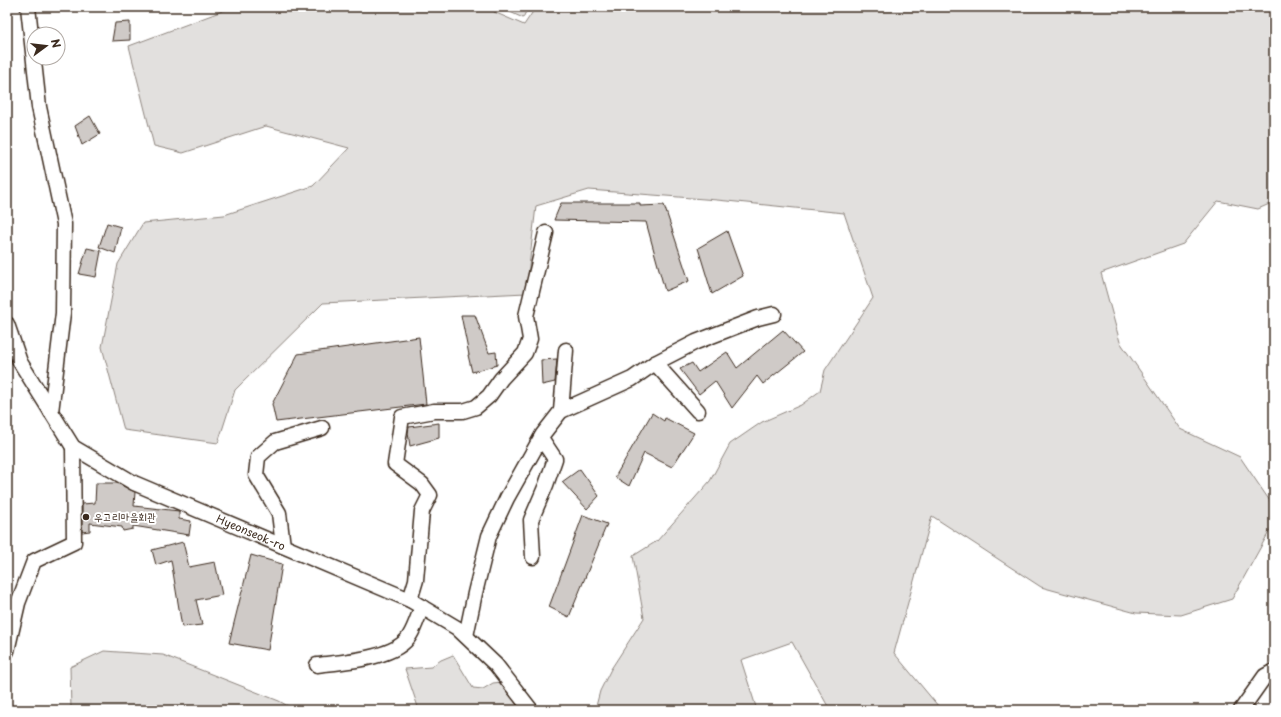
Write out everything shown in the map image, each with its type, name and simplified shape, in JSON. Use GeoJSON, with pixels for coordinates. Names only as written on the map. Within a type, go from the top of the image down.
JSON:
{"type":"FeatureCollection","features":[{"type":"Feature","properties":{"kind":"street"},"geometry":{"type":"LineString","coordinates":[[28,7],[39,107],[64,224],[63,313],[51,412]]}},
{"type":"Feature","properties":{"kind":"street"},"geometry":{"type":"LineString","coordinates":[[316,665],[356,661],[394,650],[410,636],[416,603],[416,580],[422,511],[430,495],[422,484],[395,464],[402,417],[434,411],[463,412],[476,407],[489,396],[502,379],[526,353],[530,339],[526,316],[546,233]]}},
{"type":"Feature","properties":{"kind":"street"},"geometry":{"type":"LineString","coordinates":[[466,636],[489,536],[507,498],[541,438],[562,410],[632,379],[655,363],[696,342],[758,318],[774,314]]}},
{"type":"Feature","properties":{"kind":"street","name":"Hyeonseok-ro"},"geometry":{"type":"LineString","coordinates":[[7,324],[13,361],[51,412],[74,447],[134,483],[416,603],[457,628],[466,636],[496,666],[531,710]]}},
{"type":"Feature","properties":{"kind":"street"},"geometry":{"type":"LineString","coordinates":[[562,410],[566,350]]}},
{"type":"Feature","properties":{"kind":"street"},"geometry":{"type":"LineString","coordinates":[[655,363],[698,411]]}},
{"type":"Feature","properties":{"kind":"street"},"geometry":{"type":"LineString","coordinates":[[283,546],[279,513],[256,475],[258,457],[275,442],[322,428]]}},
{"type":"Feature","properties":{"kind":"street"},"geometry":{"type":"LineString","coordinates":[[533,557],[531,520],[555,459],[541,438]]}},
{"type":"Feature","properties":{"kind":"street"},"geometry":{"type":"LineString","coordinates":[[7,651],[18,603],[34,561],[74,542],[74,447]]}},
{"type":"Feature","properties":{"kind":"street"},"geometry":{"type":"LineString","coordinates":[[1241,710],[1265,676],[1274,671]]}},
{"type":"Feature","properties":{"kind":"shaded area"},"geometry":{"type":"Polygon","coordinates":[[[233,7],[494,7],[494,12],[524,25],[536,7],[1274,7],[1274,202],[1258,209],[1218,201],[1183,244],[1101,273],[1120,342],[1180,429],[1240,457],[1274,507],[1274,523],[1232,599],[1181,615],[1136,613],[1041,587],[932,516],[894,653],[939,707],[938,710],[830,710],[792,642],[741,660],[757,710],[595,710],[600,691],[611,669],[644,618],[633,556],[657,541],[710,481],[730,444],[762,422],[801,405],[820,391],[825,370],[873,298],[844,213],[717,200],[589,190],[536,206],[526,293],[323,303],[235,390],[218,443],[124,430],[102,347],[118,264],[143,223],[224,215],[313,186],[349,148],[266,126],[183,153],[154,146],[129,46],[233,7]]]}},
{"type":"Feature","properties":{"kind":"shaded area"},"geometry":{"type":"Polygon","coordinates":[[[499,7],[528,7],[523,18],[499,7]]]}},
{"type":"Feature","properties":{"kind":"shaded area"},"geometry":{"type":"Polygon","coordinates":[[[104,651],[163,655],[279,701],[295,710],[71,710],[70,667],[104,651]]]}},
{"type":"Feature","properties":{"kind":"shaded area"},"geometry":{"type":"Polygon","coordinates":[[[453,655],[473,688],[483,689],[493,683],[502,682],[520,710],[419,710],[405,669],[431,667],[441,660],[453,655]]]}},
{"type":"Feature","properties":{"kind":"building"},"geometry":{"type":"Polygon","coordinates":[[[130,22],[130,40],[112,41],[115,23],[130,22]]]}},
{"type":"Feature","properties":{"kind":"building"},"geometry":{"type":"Polygon","coordinates":[[[90,116],[100,134],[82,145],[75,126],[90,116]]]}},
{"type":"Feature","properties":{"kind":"building"},"geometry":{"type":"Polygon","coordinates":[[[561,203],[640,203],[640,206],[664,205],[689,281],[665,291],[646,222],[554,220],[561,203]]]}},
{"type":"Feature","properties":{"kind":"building"},"geometry":{"type":"Polygon","coordinates":[[[107,223],[121,227],[115,253],[99,247],[107,223]]]}},
{"type":"Feature","properties":{"kind":"building"},"geometry":{"type":"Polygon","coordinates":[[[727,231],[743,276],[712,294],[698,248],[727,231]]]}},
{"type":"Feature","properties":{"kind":"building"},"geometry":{"type":"Polygon","coordinates":[[[87,248],[101,251],[96,277],[79,274],[87,248]]]}},
{"type":"Feature","properties":{"kind":"building"},"geometry":{"type":"Polygon","coordinates":[[[461,315],[475,315],[489,353],[496,352],[497,365],[472,372],[461,315]]]}},
{"type":"Feature","properties":{"kind":"building"},"geometry":{"type":"Polygon","coordinates":[[[783,330],[803,352],[763,384],[757,376],[732,408],[715,381],[699,394],[680,369],[692,363],[698,372],[727,352],[737,368],[783,330]]]}},
{"type":"Feature","properties":{"kind":"building"},"geometry":{"type":"Polygon","coordinates":[[[419,337],[426,404],[276,422],[272,404],[298,354],[419,337]]]}},
{"type":"Feature","properties":{"kind":"building"},"geometry":{"type":"Polygon","coordinates":[[[557,359],[555,382],[542,385],[541,360],[557,359]]]}},
{"type":"Feature","properties":{"kind":"building"},"geometry":{"type":"Polygon","coordinates":[[[652,413],[664,421],[665,418],[694,433],[672,467],[644,453],[629,486],[615,477],[652,413]]]}},
{"type":"Feature","properties":{"kind":"building"},"geometry":{"type":"Polygon","coordinates":[[[439,423],[439,438],[410,446],[408,433],[409,427],[439,423]]]}},
{"type":"Feature","properties":{"kind":"building"},"geometry":{"type":"Polygon","coordinates":[[[580,469],[599,496],[587,509],[562,482],[580,469]]]}},
{"type":"Feature","properties":{"kind":"building"},"geometry":{"type":"Polygon","coordinates":[[[96,483],[117,483],[135,492],[134,506],[179,511],[179,519],[191,521],[189,535],[133,526],[133,529],[123,531],[122,527],[90,523],[90,531],[82,532],[82,504],[95,503],[96,483]]]}},
{"type":"Feature","properties":{"kind":"building"},"geometry":{"type":"Polygon","coordinates":[[[583,515],[607,524],[569,617],[549,607],[583,515]]]}},
{"type":"Feature","properties":{"kind":"building"},"geometry":{"type":"Polygon","coordinates":[[[183,542],[189,567],[215,562],[222,595],[196,600],[202,625],[182,627],[171,560],[156,565],[152,550],[183,542]]]}},
{"type":"Feature","properties":{"kind":"building"},"geometry":{"type":"Polygon","coordinates":[[[251,555],[282,564],[268,650],[229,643],[251,555]]]}},
{"type":"Feature","properties":{"kind":"place","name":"우고리마을회관"},"geometry":{"type":"Point","coordinates":[86,517]}}]}
